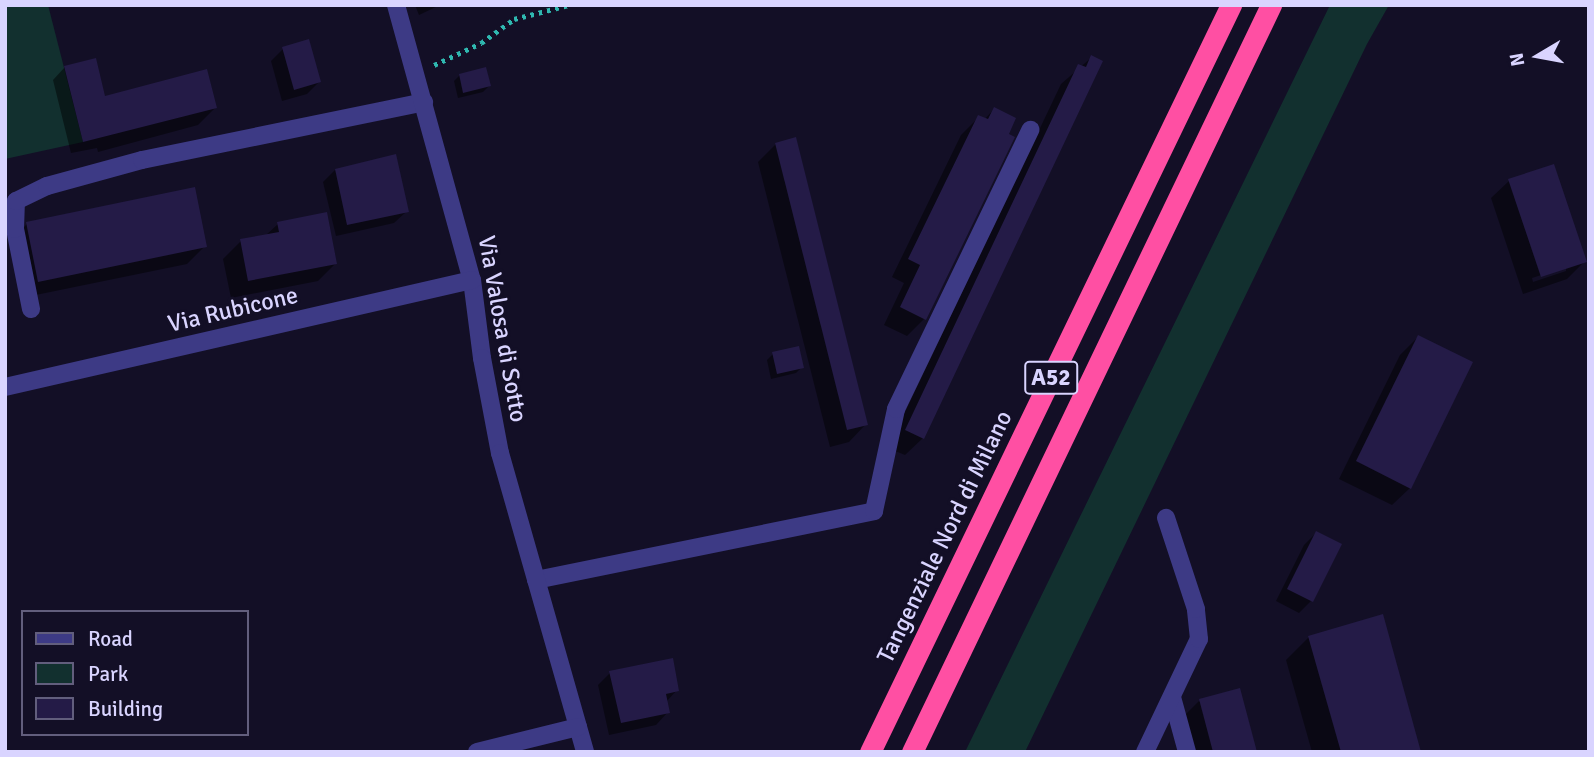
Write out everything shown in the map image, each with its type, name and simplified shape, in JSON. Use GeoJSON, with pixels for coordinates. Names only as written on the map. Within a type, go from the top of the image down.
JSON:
{"type":"FeatureCollection","features":[{"type":"Feature","properties":{"kind":"highway","name":"Tangenziale Nord di Milano"},"geometry":{"type":"LineString","coordinates":[[870,752],[1231,5]]}},
{"type":"Feature","properties":{"kind":"highway","name":"A52"},"geometry":{"type":"LineString","coordinates":[[912,752],[1271,5]]}},
{"type":"Feature","properties":{"kind":"street","name":"Via Valosa di Sotto"},"geometry":{"type":"LineString","coordinates":[[396,5],[472,281],[484,370],[500,453],[585,752]]}},
{"type":"Feature","properties":{"kind":"street"},"geometry":{"type":"LineString","coordinates":[[31,309],[15,229],[16,201],[47,186],[142,160],[424,102]]}},
{"type":"Feature","properties":{"kind":"street"},"geometry":{"type":"LineString","coordinates":[[536,580],[874,511],[896,409],[1030,130]]}},
{"type":"Feature","properties":{"kind":"street","name":"Via Rubicone"},"geometry":{"type":"LineString","coordinates":[[5,387],[472,281]]}},
{"type":"Feature","properties":{"kind":"street"},"geometry":{"type":"LineString","coordinates":[[1146,752],[1199,639],[1196,610],[1166,518]]}},
{"type":"Feature","properties":{"kind":"street"},"geometry":{"type":"LineString","coordinates":[[1172,697],[1187,752]]}},
{"type":"Feature","properties":{"kind":"street"},"geometry":{"type":"LineString","coordinates":[[477,752],[578,727]]}},
{"type":"Feature","properties":{"kind":"path"},"geometry":{"type":"LineString","coordinates":[[415,74],[481,43],[514,19],[569,5]]}},
{"type":"Feature","properties":{"kind":"green space"},"geometry":{"type":"Polygon","coordinates":[[[5,5],[48,5],[83,142],[5,159],[5,5]]]}},
{"type":"Feature","properties":{"kind":"green space"},"geometry":{"type":"Polygon","coordinates":[[[1330,5],[1389,5],[1367,44],[1025,752],[965,752],[1330,5]]]}},
{"type":"Feature","properties":{"kind":"building"},"geometry":{"type":"Polygon","coordinates":[[[309,39],[321,82],[294,90],[282,47],[309,39]]]}},
{"type":"Feature","properties":{"kind":"building"},"geometry":{"type":"Polygon","coordinates":[[[1091,55],[1103,61],[924,439],[905,430],[1078,64],[1086,67],[1091,55]]]}},
{"type":"Feature","properties":{"kind":"building"},"geometry":{"type":"Polygon","coordinates":[[[96,58],[105,96],[207,69],[217,108],[83,142],[64,66],[96,58]]]}},
{"type":"Feature","properties":{"kind":"building"},"geometry":{"type":"Polygon","coordinates":[[[486,67],[491,86],[463,93],[459,74],[486,67]]]}},
{"type":"Feature","properties":{"kind":"building"},"geometry":{"type":"Polygon","coordinates":[[[994,107],[1016,118],[1009,134],[1015,137],[926,320],[900,307],[920,265],[908,259],[978,115],[988,119],[994,107]]]}},
{"type":"Feature","properties":{"kind":"building"},"geometry":{"type":"Polygon","coordinates":[[[796,137],[868,425],[847,430],[775,143],[796,137]]]}},
{"type":"Feature","properties":{"kind":"building"},"geometry":{"type":"Polygon","coordinates":[[[396,154],[409,212],[347,225],[335,169],[396,154]]]}},
{"type":"Feature","properties":{"kind":"building"},"geometry":{"type":"Polygon","coordinates":[[[1554,164],[1587,262],[1541,277],[1508,179],[1554,164]]]}},
{"type":"Feature","properties":{"kind":"building"},"geometry":{"type":"Polygon","coordinates":[[[195,187],[207,247],[38,282],[26,222],[195,187]]]}},
{"type":"Feature","properties":{"kind":"building"},"geometry":{"type":"Polygon","coordinates":[[[327,212],[337,264],[248,281],[240,239],[279,232],[277,222],[327,212]]]}},
{"type":"Feature","properties":{"kind":"building"},"geometry":{"type":"Polygon","coordinates":[[[1418,335],[1473,362],[1411,489],[1356,461],[1418,335]]]}},
{"type":"Feature","properties":{"kind":"building"},"geometry":{"type":"Polygon","coordinates":[[[799,346],[804,368],[777,374],[772,352],[799,346]]]}},
{"type":"Feature","properties":{"kind":"building"},"geometry":{"type":"Polygon","coordinates":[[[1316,531],[1342,544],[1313,602],[1287,589],[1316,531]]]}},
{"type":"Feature","properties":{"kind":"building"},"geometry":{"type":"Polygon","coordinates":[[[1383,614],[1421,752],[1341,752],[1308,636],[1383,614]]]}},
{"type":"Feature","properties":{"kind":"building"},"geometry":{"type":"Polygon","coordinates":[[[673,658],[679,691],[666,694],[670,713],[621,723],[609,671],[673,658]]]}},
{"type":"Feature","properties":{"kind":"building"},"geometry":{"type":"Polygon","coordinates":[[[1240,688],[1257,752],[1213,752],[1199,699],[1240,688]]]}}]}
